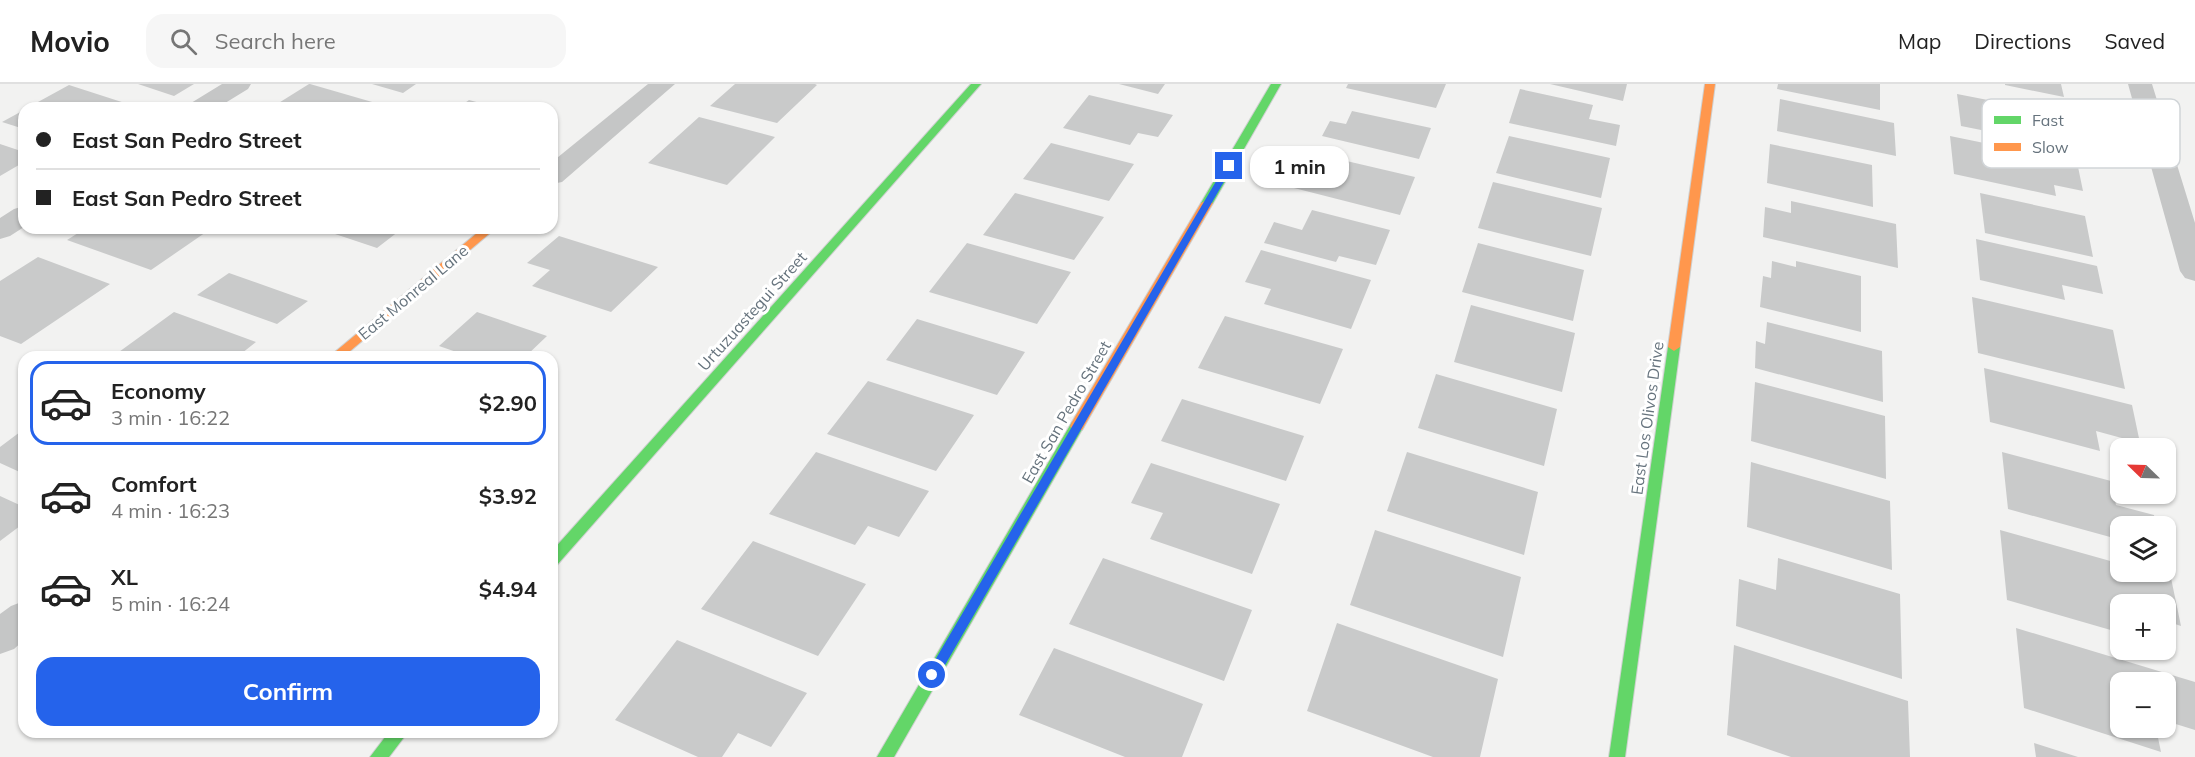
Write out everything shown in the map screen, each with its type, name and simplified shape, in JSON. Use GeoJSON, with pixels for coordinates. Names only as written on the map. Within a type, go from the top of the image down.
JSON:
{"type":"FeatureCollection","features":[{"type":"Feature","properties":{"kind":"street"},"geometry":{"type":"LineString","coordinates":[[210,102],[239,84]]}},
{"type":"Feature","properties":{"kind":"street"},"geometry":{"type":"LineString","coordinates":[[558,171],[663,84]]}},
{"type":"Feature","properties":{"kind":"street","name":"Urtuzuastegui Street"},"geometry":{"type":"LineString","coordinates":[[558,554],[976,84]]}},
{"type":"Feature","properties":{"kind":"street","name":"East San Pedro Street"},"geometry":{"type":"LineString","coordinates":[[885,757],[1276,84]]}},
{"type":"Feature","properties":{"kind":"street","name":"East Los Olivos Drive"},"geometry":{"type":"LineString","coordinates":[[1617,757],[1710,84]]}},
{"type":"Feature","properties":{"kind":"street"},"geometry":{"type":"LineString","coordinates":[[2139,84],[2143,99]]}},
{"type":"Feature","properties":{"kind":"street"},"geometry":{"type":"LineString","coordinates":[[2164,168],[2195,271]]}},
{"type":"Feature","properties":{"kind":"street"},"geometry":{"type":"LineString","coordinates":[[0,230],[18,219]]}},
{"type":"Feature","properties":{"kind":"street","name":"East Monreal Lane"},"geometry":{"type":"LineString","coordinates":[[342,351],[483,234]]}},
{"type":"Feature","properties":{"kind":"street"},"geometry":{"type":"LineString","coordinates":[[0,637],[18,621]]}},
{"type":"Feature","properties":{"kind":"street"},"geometry":{"type":"LineString","coordinates":[[378,757],[395,738]]}},
{"type":"Feature","properties":{"kind":"building"},"geometry":{"type":"Polygon","coordinates":[[[138,84],[194,84],[174,96],[138,84]]]}},
{"type":"Feature","properties":{"kind":"building"},"geometry":{"type":"Polygon","coordinates":[[[309,84],[372,102],[280,102],[309,84]]]}},
{"type":"Feature","properties":{"kind":"building"},"geometry":{"type":"Polygon","coordinates":[[[372,84],[416,84],[403,93],[372,84]]]}},
{"type":"Feature","properties":{"kind":"building"},"geometry":{"type":"Polygon","coordinates":[[[735,84],[817,85],[777,123],[710,106],[735,84]]]}},
{"type":"Feature","properties":{"kind":"building"},"geometry":{"type":"Polygon","coordinates":[[[1119,84],[1165,84],[1158,94],[1119,84]]]}},
{"type":"Feature","properties":{"kind":"building"},"geometry":{"type":"Polygon","coordinates":[[[1348,84],[1446,84],[1436,108],[1346,88],[1348,84]]]}},
{"type":"Feature","properties":{"kind":"building"},"geometry":{"type":"Polygon","coordinates":[[[1550,84],[1627,84],[1623,101],[1550,84]]]}},
{"type":"Feature","properties":{"kind":"building"},"geometry":{"type":"Polygon","coordinates":[[[1778,84],[1880,84],[1880,110],[1777,89],[1778,84]]]}},
{"type":"Feature","properties":{"kind":"building"},"geometry":{"type":"Polygon","coordinates":[[[2061,84],[2064,97],[2005,85],[2061,84]]]}},
{"type":"Feature","properties":{"kind":"building"},"geometry":{"type":"Polygon","coordinates":[[[69,85],[122,102],[38,102],[69,85]]]}},
{"type":"Feature","properties":{"kind":"building"},"geometry":{"type":"Polygon","coordinates":[[[1520,89],[1593,105],[1589,119],[1620,125],[1616,146],[1509,123],[1520,89]]]}},
{"type":"Feature","properties":{"kind":"building"},"geometry":{"type":"Polygon","coordinates":[[[1957,94],[1983,99],[1982,130],[1961,126],[1957,94]]]}},
{"type":"Feature","properties":{"kind":"building"},"geometry":{"type":"Polygon","coordinates":[[[1089,95],[1173,115],[1158,137],[1138,133],[1130,145],[1063,128],[1089,95]]]}},
{"type":"Feature","properties":{"kind":"building"},"geometry":{"type":"Polygon","coordinates":[[[1780,99],[1894,123],[1896,156],[1777,131],[1780,99]]]}},
{"type":"Feature","properties":{"kind":"building"},"geometry":{"type":"Polygon","coordinates":[[[1352,111],[1431,128],[1419,159],[1322,136],[1330,121],[1346,124],[1352,111]]]}},
{"type":"Feature","properties":{"kind":"building"},"geometry":{"type":"Polygon","coordinates":[[[18,113],[18,127],[2,122],[18,113]]]}},
{"type":"Feature","properties":{"kind":"building"},"geometry":{"type":"Polygon","coordinates":[[[699,117],[775,137],[727,185],[648,163],[699,117]]]}},
{"type":"Feature","properties":{"kind":"building"},"geometry":{"type":"Polygon","coordinates":[[[1509,136],[1610,158],[1601,198],[1496,173],[1509,136]]]}},
{"type":"Feature","properties":{"kind":"building"},"geometry":{"type":"Polygon","coordinates":[[[1950,136],[1982,143],[1982,168],[2078,168],[2083,191],[2054,185],[2056,196],[1954,174],[1950,136]]]}},
{"type":"Feature","properties":{"kind":"building"},"geometry":{"type":"Polygon","coordinates":[[[1051,143],[1134,164],[1109,201],[1023,179],[1051,143]]]}},
{"type":"Feature","properties":{"kind":"building"},"geometry":{"type":"Polygon","coordinates":[[[0,144],[18,150],[18,166],[0,176],[0,144]]]}},
{"type":"Feature","properties":{"kind":"building"},"geometry":{"type":"Polygon","coordinates":[[[1770,144],[1872,165],[1873,207],[1767,183],[1770,144]]]}},
{"type":"Feature","properties":{"kind":"building"},"geometry":{"type":"Polygon","coordinates":[[[1338,159],[1415,177],[1400,215],[1294,188],[1305,167],[1318,170],[1322,162],[1335,166],[1338,159]]]}},
{"type":"Feature","properties":{"kind":"building"},"geometry":{"type":"Polygon","coordinates":[[[1493,182],[1602,208],[1591,256],[1478,228],[1493,182]]]}},
{"type":"Feature","properties":{"kind":"building"},"geometry":{"type":"Polygon","coordinates":[[[1015,193],[1104,217],[1074,260],[983,235],[1015,193]]]}},
{"type":"Feature","properties":{"kind":"building"},"geometry":{"type":"Polygon","coordinates":[[[1980,193],[2085,216],[2093,257],[1985,233],[1980,193]]]}},
{"type":"Feature","properties":{"kind":"building"},"geometry":{"type":"Polygon","coordinates":[[[1791,201],[1896,224],[1898,268],[1763,237],[1765,207],[1791,213],[1791,201]]]}},
{"type":"Feature","properties":{"kind":"building"},"geometry":{"type":"Polygon","coordinates":[[[1312,210],[1390,230],[1376,265],[1339,256],[1336,262],[1264,243],[1274,222],[1302,230],[1312,210]]]}},
{"type":"Feature","properties":{"kind":"building"},"geometry":{"type":"Polygon","coordinates":[[[76,234],[203,234],[151,270],[67,240],[76,234]]]}},
{"type":"Feature","properties":{"kind":"building"},"geometry":{"type":"Polygon","coordinates":[[[335,234],[395,234],[377,248],[335,234]]]}},
{"type":"Feature","properties":{"kind":"building"},"geometry":{"type":"Polygon","coordinates":[[[559,236],[658,267],[611,312],[532,286],[550,270],[527,263],[559,236]]]}},
{"type":"Feature","properties":{"kind":"building"},"geometry":{"type":"Polygon","coordinates":[[[1976,239],[2097,266],[2103,294],[2062,285],[2065,300],[1980,280],[1976,239]]]}},
{"type":"Feature","properties":{"kind":"building"},"geometry":{"type":"Polygon","coordinates":[[[967,243],[1071,272],[1037,324],[929,292],[967,243]]]}},
{"type":"Feature","properties":{"kind":"building"},"geometry":{"type":"Polygon","coordinates":[[[1478,243],[1584,270],[1573,321],[1462,292],[1478,243]]]}},
{"type":"Feature","properties":{"kind":"building"},"geometry":{"type":"Polygon","coordinates":[[[1261,250],[1371,280],[1351,329],[1264,304],[1271,289],[1245,282],[1261,250]]]}},
{"type":"Feature","properties":{"kind":"building"},"geometry":{"type":"Polygon","coordinates":[[[38,257],[110,284],[21,344],[0,336],[0,281],[38,257]]]}},
{"type":"Feature","properties":{"kind":"building"},"geometry":{"type":"Polygon","coordinates":[[[1772,261],[1796,267],[1796,261],[1861,276],[1861,332],[1760,307],[1763,276],[1771,278],[1772,261]]]}},
{"type":"Feature","properties":{"kind":"building"},"geometry":{"type":"Polygon","coordinates":[[[229,273],[308,301],[277,324],[197,295],[229,273]]]}},
{"type":"Feature","properties":{"kind":"building"},"geometry":{"type":"Polygon","coordinates":[[[1972,297],[2113,330],[2125,389],[1978,353],[1972,297]]]}},
{"type":"Feature","properties":{"kind":"building"},"geometry":{"type":"Polygon","coordinates":[[[1471,305],[1575,333],[1562,392],[1454,362],[1471,305]]]}},
{"type":"Feature","properties":{"kind":"building"},"geometry":{"type":"Polygon","coordinates":[[[174,312],[256,342],[245,351],[120,351],[174,312]]]}},
{"type":"Feature","properties":{"kind":"building"},"geometry":{"type":"Polygon","coordinates":[[[477,312],[547,336],[531,351],[454,351],[439,346],[477,312]]]}},
{"type":"Feature","properties":{"kind":"building"},"geometry":{"type":"Polygon","coordinates":[[[1225,316],[1343,349],[1320,404],[1198,368],[1225,316]]]}},
{"type":"Feature","properties":{"kind":"building"},"geometry":{"type":"Polygon","coordinates":[[[917,319],[1025,352],[997,395],[886,360],[917,319]]]}},
{"type":"Feature","properties":{"kind":"building"},"geometry":{"type":"Polygon","coordinates":[[[1767,322],[1882,351],[1883,402],[1755,368],[1756,341],[1765,344],[1767,322]]]}},
{"type":"Feature","properties":{"kind":"building"},"geometry":{"type":"Polygon","coordinates":[[[1984,368],[2132,405],[2139,438],[2122,438],[2096,431],[2100,451],[1990,422],[1984,368]]]}},
{"type":"Feature","properties":{"kind":"building"},"geometry":{"type":"Polygon","coordinates":[[[1436,374],[1557,409],[1544,466],[1418,428],[1436,374]]]}},
{"type":"Feature","properties":{"kind":"building"},"geometry":{"type":"Polygon","coordinates":[[[868,381],[974,415],[936,471],[827,434],[868,381]]]}},
{"type":"Feature","properties":{"kind":"building"},"geometry":{"type":"Polygon","coordinates":[[[1755,382],[1885,416],[1886,479],[1751,441],[1755,382]]]}},
{"type":"Feature","properties":{"kind":"building"},"geometry":{"type":"Polygon","coordinates":[[[1182,399],[1304,436],[1286,481],[1161,441],[1182,399]]]}},
{"type":"Feature","properties":{"kind":"building"},"geometry":{"type":"Polygon","coordinates":[[[18,434],[18,471],[0,463],[0,447],[18,434]]]}},
{"type":"Feature","properties":{"kind":"building"},"geometry":{"type":"Polygon","coordinates":[[[816,452],[929,491],[899,537],[868,526],[855,545],[769,514],[816,452]]]}},
{"type":"Feature","properties":{"kind":"building"},"geometry":{"type":"Polygon","coordinates":[[[1407,452],[1538,492],[1524,555],[1387,511],[1407,452]]]}},
{"type":"Feature","properties":{"kind":"building"},"geometry":{"type":"Polygon","coordinates":[[[2002,452],[2110,481],[2110,504],[2154,516],[2110,516],[2110,537],[2008,509],[2002,452]]]}},
{"type":"Feature","properties":{"kind":"building"},"geometry":{"type":"Polygon","coordinates":[[[1751,462],[1890,501],[1892,570],[1747,527],[1751,462]]]}},
{"type":"Feature","properties":{"kind":"building"},"geometry":{"type":"Polygon","coordinates":[[[1151,463],[1280,504],[1252,574],[1150,539],[1163,513],[1131,503],[1151,463]]]}},
{"type":"Feature","properties":{"kind":"building"},"geometry":{"type":"Polygon","coordinates":[[[0,496],[18,504],[18,528],[0,541],[0,496]]]}},
{"type":"Feature","properties":{"kind":"building"},"geometry":{"type":"Polygon","coordinates":[[[1375,530],[1521,577],[1503,657],[1350,605],[1375,530]]]}},
{"type":"Feature","properties":{"kind":"building"},"geometry":{"type":"Polygon","coordinates":[[[2000,530],[2110,561],[2110,582],[2172,582],[2174,594],[2110,594],[2110,630],[2007,600],[2000,530]]]}},
{"type":"Feature","properties":{"kind":"building"},"geometry":{"type":"Polygon","coordinates":[[[753,541],[866,584],[818,656],[701,609],[753,541]]]}},
{"type":"Feature","properties":{"kind":"building"},"geometry":{"type":"Polygon","coordinates":[[[1103,558],[1252,610],[1224,681],[1069,624],[1103,558]]]}},
{"type":"Feature","properties":{"kind":"building"},"geometry":{"type":"Polygon","coordinates":[[[1778,558],[1900,594],[1902,679],[1736,626],[1739,579],[1776,590],[1778,558]]]}},
{"type":"Feature","properties":{"kind":"building"},"geometry":{"type":"Polygon","coordinates":[[[2176,602],[2181,626],[2176,624],[2176,602]]]}},
{"type":"Feature","properties":{"kind":"building"},"geometry":{"type":"Polygon","coordinates":[[[1337,623],[1498,679],[1480,757],[1433,757],[1307,711],[1337,623]]]}},
{"type":"Feature","properties":{"kind":"building"},"geometry":{"type":"Polygon","coordinates":[[[2016,628],[2110,656],[2110,660],[2122,660],[2162,672],[2110,672],[2110,736],[2024,708],[2016,628]]]}},
{"type":"Feature","properties":{"kind":"building"},"geometry":{"type":"Polygon","coordinates":[[[677,640],[807,693],[771,747],[738,733],[722,757],[698,757],[615,720],[677,640]]]}},
{"type":"Feature","properties":{"kind":"building"},"geometry":{"type":"Polygon","coordinates":[[[1734,645],[1908,701],[1910,757],[1791,757],[1727,735],[1734,645]]]}},
{"type":"Feature","properties":{"kind":"building"},"geometry":{"type":"Polygon","coordinates":[[[1054,648],[1203,704],[1182,757],[1125,757],[1019,715],[1054,648]]]}},
{"type":"Feature","properties":{"kind":"building"},"geometry":{"type":"Polygon","coordinates":[[[2176,676],[2195,682],[2195,730],[2176,724],[2176,676]]]}},
{"type":"Feature","properties":{"kind":"building"},"geometry":{"type":"Polygon","coordinates":[[[2117,738],[2158,738],[2161,752],[2117,738]]]}},
{"type":"Feature","properties":{"kind":"building"},"geometry":{"type":"Polygon","coordinates":[[[2034,743],[2078,757],[2036,757],[2034,743]]]}},
{"type":"Feature","properties":{"kind":"traffic: fast"},"geometry":{"type":"LineString","coordinates":[[558,554],[976,84]]}},
{"type":"Feature","properties":{"kind":"traffic: fast"},"geometry":{"type":"LineString","coordinates":[[1207,203],[1276,84]]}},
{"type":"Feature","properties":{"kind":"traffic: fast"},"geometry":{"type":"LineString","coordinates":[[1617,757],[1674,347]]}},
{"type":"Feature","properties":{"kind":"traffic: fast"},"geometry":{"type":"LineString","coordinates":[[885,757],[1077,426]]}},
{"type":"Feature","properties":{"kind":"traffic: fast"},"geometry":{"type":"LineString","coordinates":[[378,757],[395,738]]}},
{"type":"Feature","properties":{"kind":"traffic: slow"},"geometry":{"type":"LineString","coordinates":[[1674,347],[1710,84]]}},
{"type":"Feature","properties":{"kind":"traffic: slow"},"geometry":{"type":"LineString","coordinates":[[1077,426],[1207,203]]}},
{"type":"Feature","properties":{"kind":"traffic: slow"},"geometry":{"type":"LineString","coordinates":[[342,351],[483,234]]}},
{"type":"Feature","properties":{"kind":"route"},"geometry":{"type":"LineString","coordinates":[[932,675],[1229,166]]}}]}
